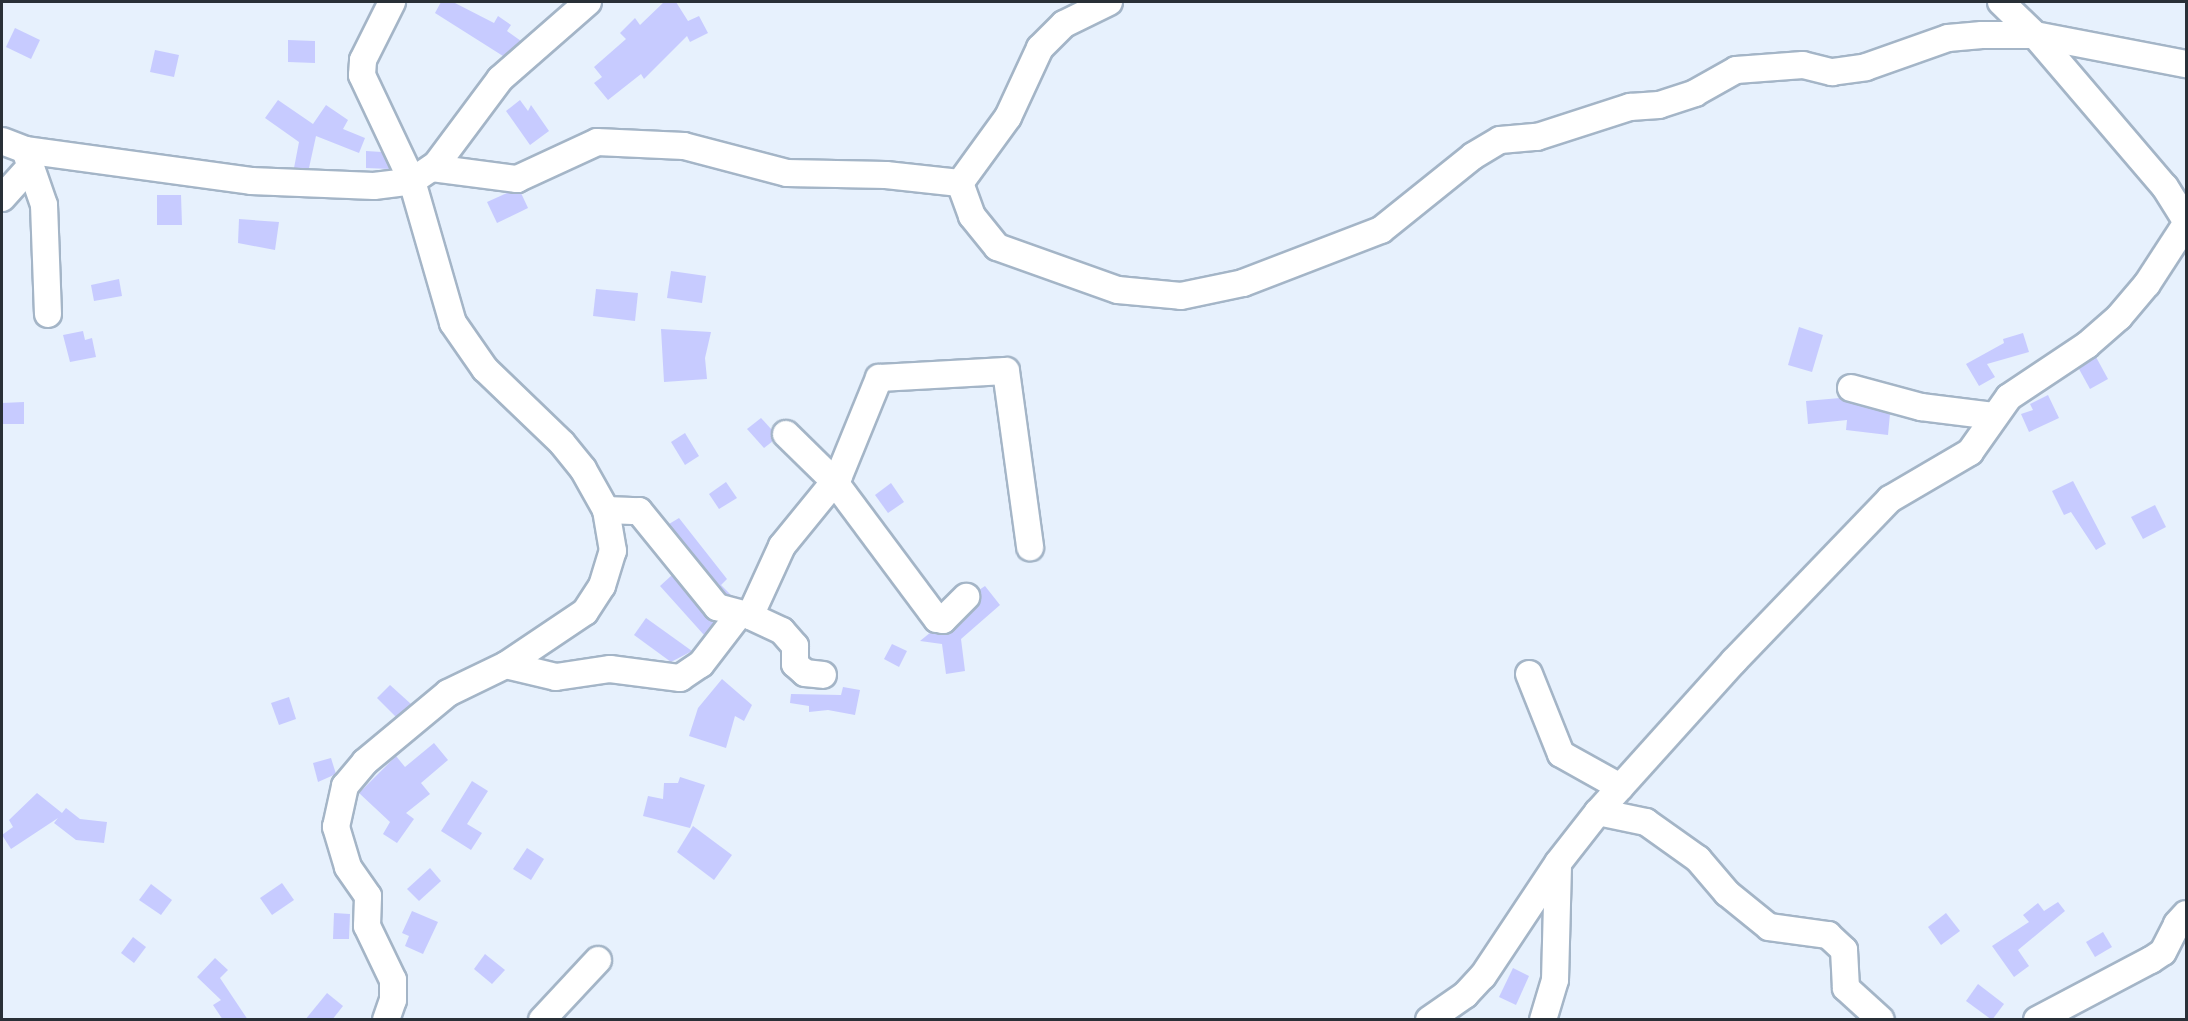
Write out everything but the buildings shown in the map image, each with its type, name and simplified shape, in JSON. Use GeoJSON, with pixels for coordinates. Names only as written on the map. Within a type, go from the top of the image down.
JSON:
{"type":"FeatureCollection","features":[{"type":"Feature","properties":{"kind":"street"},"geometry":{"type":"LineString","coordinates":[[386,1020],[393,1000],[393,980],[367,926],[368,896],[348,867],[336,827],[345,786],[365,762],[448,693],[506,665],[585,612],[597,594],[613,551],[606,510],[582,469],[562,443],[484,369],[467,346],[449,312],[422,174],[367,93],[361,68],[392,2]]}},
{"type":"Feature","properties":{"kind":"street"},"geometry":{"type":"LineString","coordinates":[[422,174],[500,79],[588,2]]}},
{"type":"Feature","properties":{"kind":"street"},"geometry":{"type":"LineString","coordinates":[[960,183],[1008,117],[1040,48],[1064,24],[1109,2]]}},
{"type":"Feature","properties":{"kind":"street"},"geometry":{"type":"LineString","coordinates":[[1429,1020],[1465,995],[1483,976],[1558,863],[1598,812],[1879,510],[1908,485],[1970,452],[1993,416],[2027,382],[2087,345],[2119,317],[2147,284],[2187,222],[2165,186],[2035,35],[2001,2]]}},
{"type":"Feature","properties":{"kind":"street"},"geometry":{"type":"LineString","coordinates":[[960,183],[972,216],[997,247],[1118,290],[1181,296],[1243,283],[1381,230],[1473,156],[1500,140],[1537,137],[1630,107],[1659,105],[1695,93],[1736,70],[1803,65],[1843,70],[1866,68],[1948,38],[2035,35],[2187,64]]}},
{"type":"Feature","properties":{"kind":"street"},"geometry":{"type":"LineString","coordinates":[[19,153],[251,181],[374,186],[422,174],[517,179],[597,142],[684,146],[787,173],[886,175],[960,183]]}},
{"type":"Feature","properties":{"kind":"street"},"geometry":{"type":"LineString","coordinates":[[2,198],[19,153]]}},
{"type":"Feature","properties":{"kind":"street"},"geometry":{"type":"LineString","coordinates":[[19,153],[44,205],[48,314]]}},
{"type":"Feature","properties":{"kind":"street"},"geometry":{"type":"LineString","coordinates":[[506,665],[556,677],[610,669],[680,678],[701,664],[744,616],[782,546],[834,481],[879,378],[1006,370],[1030,547]]}},
{"type":"Feature","properties":{"kind":"street"},"geometry":{"type":"LineString","coordinates":[[1851,388],[1921,407],[1993,416]]}},
{"type":"Feature","properties":{"kind":"street"},"geometry":{"type":"LineString","coordinates":[[786,434],[834,481],[937,619],[942,620],[966,597]]}},
{"type":"Feature","properties":{"kind":"street"},"geometry":{"type":"LineString","coordinates":[[606,510],[639,511],[717,607],[782,631],[795,646],[795,664],[805,672],[823,675]]}},
{"type":"Feature","properties":{"kind":"street"},"geometry":{"type":"LineString","coordinates":[[1529,674],[1561,754],[1620,787]]}},
{"type":"Feature","properties":{"kind":"street"},"geometry":{"type":"LineString","coordinates":[[1598,812],[1646,822],[1698,859],[1727,893],[1769,927],[1828,935],[1844,950],[1846,988],[1881,1020]]}},
{"type":"Feature","properties":{"kind":"street"},"geometry":{"type":"LineString","coordinates":[[1543,1020],[1555,980],[1558,863]]}},
{"type":"Feature","properties":{"kind":"street"},"geometry":{"type":"LineString","coordinates":[[2037,1020],[2163,952],[2176,924],[2187,914]]}},
{"type":"Feature","properties":{"kind":"street"},"geometry":{"type":"LineString","coordinates":[[542,1020],[598,960]]}}]}
